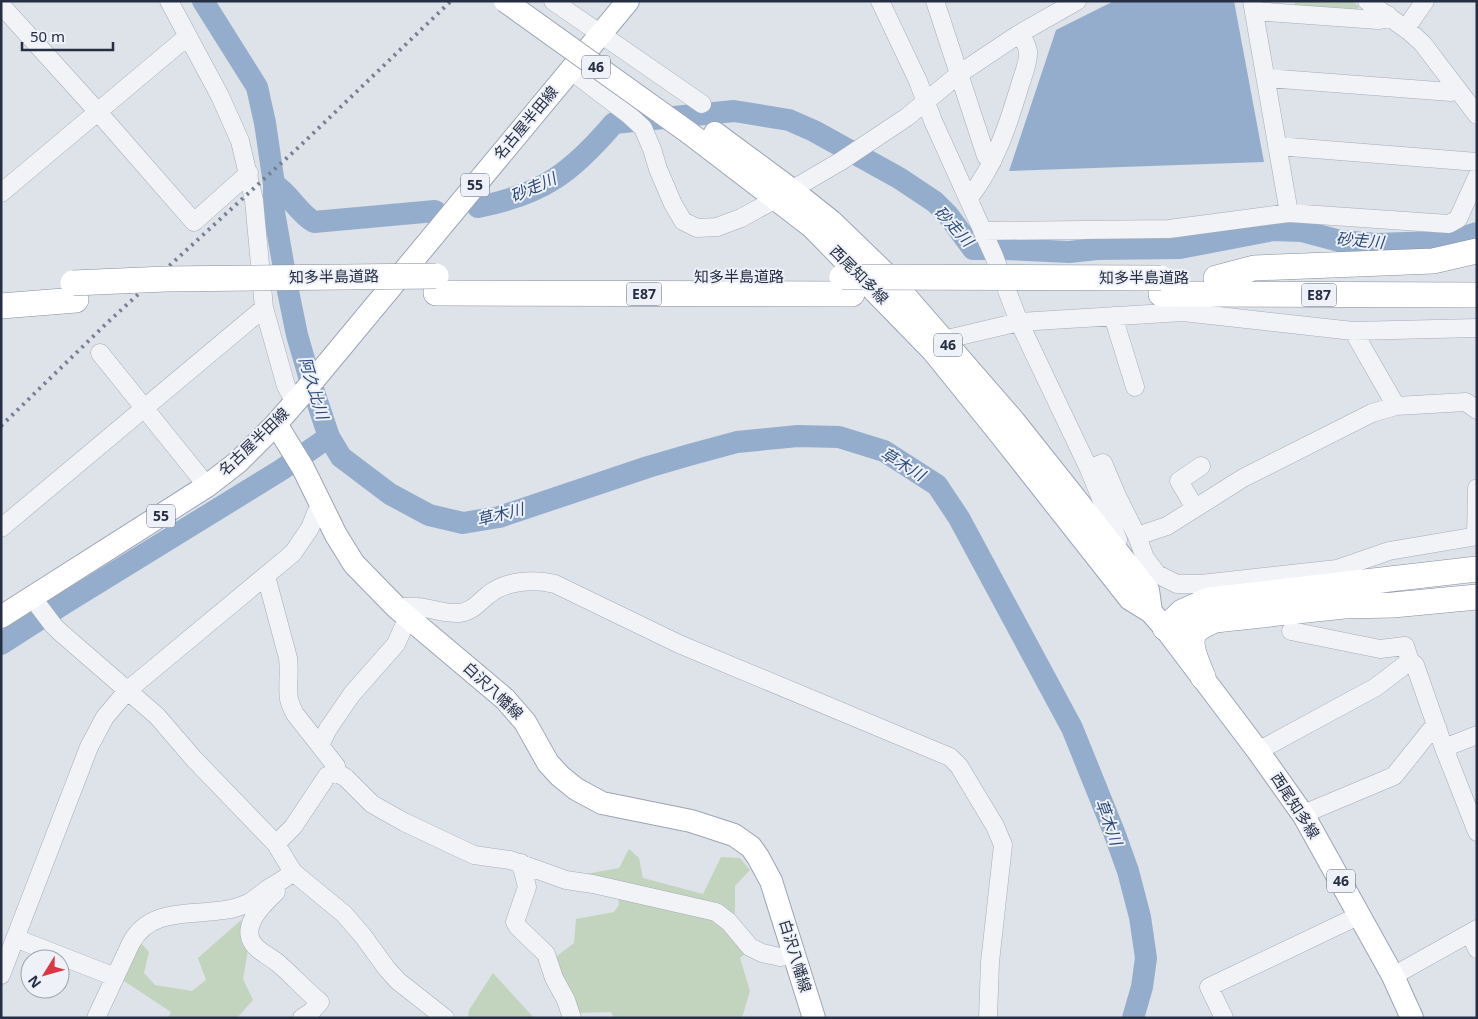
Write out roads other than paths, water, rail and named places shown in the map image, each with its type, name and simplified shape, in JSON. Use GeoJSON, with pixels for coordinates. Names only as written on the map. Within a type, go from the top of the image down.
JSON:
{"type":"FeatureCollection","features":[{"type":"Feature","properties":{"kind":"highway"},"geometry":{"type":"LineString","coordinates":[[1216,278],[1254,268],[1433,261],[1477,251]]}},
{"type":"Feature","properties":{"kind":"highway","name":"知多半島道路"},"geometry":{"type":"LineString","coordinates":[[1161,286],[1216,278],[1477,278]]}},
{"type":"Feature","properties":{"kind":"highway","name":"知多半島道路"},"geometry":{"type":"LineString","coordinates":[[1,289],[175,296],[436,285],[1161,286],[1311,295],[1477,295]]}},
{"type":"Feature","properties":{"kind":"highway","name":"知多半島道路"},"geometry":{"type":"LineString","coordinates":[[1,306],[74,292]]}},
{"type":"Feature","properties":{"kind":"highway"},"geometry":{"type":"LineString","coordinates":[[1311,295],[1325,305],[1477,305]]}},
{"type":"Feature","properties":{"kind":"highway"},"geometry":{"type":"LineString","coordinates":[[1158,620],[1209,600],[1477,569]]}},
{"type":"Feature","properties":{"kind":"highway"},"geometry":{"type":"LineString","coordinates":[[1158,620],[1215,620],[1344,606],[1393,605],[1477,597]]}},
{"type":"Feature","properties":{"kind":"highway"},"geometry":{"type":"LineString","coordinates":[[1203,678],[1194,655],[1194,634],[1202,626],[1215,620]]}},
{"type":"Feature","properties":{"kind":"main road","name":"西尾知多線"},"geometry":{"type":"LineString","coordinates":[[505,1],[696,119]]}},
{"type":"Feature","properties":{"kind":"main road","name":"西尾知多線"},"geometry":{"type":"LineString","coordinates":[[532,1],[696,119],[784,194],[812,227],[933,351],[1130,599],[1158,620],[1258,751],[1304,816],[1393,976],[1412,1018]]}},
{"type":"Feature","properties":{"kind":"main road","name":"名古屋半田線"},"geometry":{"type":"LineString","coordinates":[[1,617],[41,608],[238,462],[299,398],[628,1]]}},
{"type":"Feature","properties":{"kind":"main road","name":"西尾知多線"},"geometry":{"type":"LineString","coordinates":[[784,194],[831,221],[888,276],[1014,421],[1148,590],[1158,620]]}},
{"type":"Feature","properties":{"kind":"main road","name":"白沢八幡線"},"geometry":{"type":"LineString","coordinates":[[276,424],[298,460],[336,535],[354,564],[403,612],[520,714],[548,763],[560,776],[576,789],[602,803],[674,817],[734,835],[750,847],[758,857],[770,881],[814,1018]]}},
{"type":"Feature","properties":{"kind":"street"},"geometry":{"type":"LineString","coordinates":[[169,1],[220,96],[240,142],[254,200],[264,308],[286,386],[299,398]]}},
{"type":"Feature","properties":{"kind":"street"},"geometry":{"type":"LineString","coordinates":[[553,1],[600,34],[696,119]]}},
{"type":"Feature","properties":{"kind":"street"},"geometry":{"type":"LineString","coordinates":[[880,1],[918,81],[969,198],[1019,322],[1089,469],[1118,540]]}},
{"type":"Feature","properties":{"kind":"street"},"geometry":{"type":"LineString","coordinates":[[935,1],[986,156],[992,162]]}},
{"type":"Feature","properties":{"kind":"street"},"geometry":{"type":"LineString","coordinates":[[1367,1],[1406,28],[1432,54],[1477,115]]}},
{"type":"Feature","properties":{"kind":"street"},"geometry":{"type":"LineString","coordinates":[[1406,28],[1425,1]]}},
{"type":"Feature","properties":{"kind":"street"},"geometry":{"type":"LineString","coordinates":[[2,4],[194,222],[249,173]]}},
{"type":"Feature","properties":{"kind":"street"},"geometry":{"type":"LineString","coordinates":[[570,70],[628,114],[643,128],[662,178],[683,221],[696,228],[717,227],[741,218],[865,146],[926,103],[959,74],[1065,4]]}},
{"type":"Feature","properties":{"kind":"street"},"geometry":{"type":"LineString","coordinates":[[1289,212],[1253,6],[1378,20],[1385,19],[1388,15]]}},
{"type":"Feature","properties":{"kind":"street"},"geometry":{"type":"LineString","coordinates":[[969,198],[982,181],[992,162],[1010,117],[1028,52],[1026,44],[1019,34]]}},
{"type":"Feature","properties":{"kind":"street"},"geometry":{"type":"LineString","coordinates":[[1,193],[188,36]]}},
{"type":"Feature","properties":{"kind":"street"},"geometry":{"type":"LineString","coordinates":[[1266,78],[1451,92],[1457,89]]}},
{"type":"Feature","properties":{"kind":"street"},"geometry":{"type":"LineString","coordinates":[[1277,146],[1477,162]]}},
{"type":"Feature","properties":{"kind":"street"},"geometry":{"type":"LineString","coordinates":[[987,242],[1169,230],[1289,212],[1449,224],[1458,219],[1477,177]]}},
{"type":"Feature","properties":{"kind":"street"},"geometry":{"type":"LineString","coordinates":[[1,528],[264,308]]}},
{"type":"Feature","properties":{"kind":"street"},"geometry":{"type":"LineString","coordinates":[[944,340],[1019,322],[1183,312],[1353,331],[1477,328]]}},
{"type":"Feature","properties":{"kind":"street"},"geometry":{"type":"LineString","coordinates":[[1113,316],[1135,387]]}},
{"type":"Feature","properties":{"kind":"street"},"geometry":{"type":"LineString","coordinates":[[1353,331],[1396,406]]}},
{"type":"Feature","properties":{"kind":"street"},"geometry":{"type":"LineString","coordinates":[[100,353],[206,486]]}},
{"type":"Feature","properties":{"kind":"street"},"geometry":{"type":"LineString","coordinates":[[1138,536],[1166,526],[1244,478],[1372,413],[1396,406],[1466,402],[1477,410]]}},
{"type":"Feature","properties":{"kind":"street"},"geometry":{"type":"LineString","coordinates":[[1089,469],[1103,463],[1117,496],[1138,536],[1146,558],[1157,574],[1177,584],[1201,584],[1337,569],[1389,551],[1476,536],[1477,488]]}},
{"type":"Feature","properties":{"kind":"street"},"geometry":{"type":"LineString","coordinates":[[1195,508],[1179,481],[1201,466]]}},
{"type":"Feature","properties":{"kind":"street"},"geometry":{"type":"LineString","coordinates":[[1,976],[89,747],[105,717],[128,690],[293,553],[322,506]]}},
{"type":"Feature","properties":{"kind":"street"},"geometry":{"type":"LineString","coordinates":[[266,576],[288,658],[290,671],[289,698],[295,714],[336,766],[336,772]]}},
{"type":"Feature","properties":{"kind":"street"},"geometry":{"type":"LineString","coordinates":[[320,745],[328,729],[352,694],[396,644],[403,612],[415,606],[442,612],[460,613],[473,609],[490,593],[508,584],[536,581],[555,584],[679,644],[950,757],[959,766],[995,826],[1003,845],[990,962],[988,1018]]}},
{"type":"Feature","properties":{"kind":"street"},"geometry":{"type":"LineString","coordinates":[[41,608],[60,632],[157,716],[194,760],[276,844],[288,877],[344,914],[398,981],[446,1018]]}},
{"type":"Feature","properties":{"kind":"street"},"geometry":{"type":"LineString","coordinates":[[1291,631],[1380,649],[1405,646],[1410,661],[1415,665],[1444,748],[1477,832]]}},
{"type":"Feature","properties":{"kind":"street"},"geometry":{"type":"LineString","coordinates":[[1258,751],[1376,687],[1410,661]]}},
{"type":"Feature","properties":{"kind":"street"},"geometry":{"type":"LineString","coordinates":[[1304,816],[1313,810],[1394,776],[1430,731],[1437,727]]}},
{"type":"Feature","properties":{"kind":"street"},"geometry":{"type":"LineString","coordinates":[[1444,748],[1477,736]]}},
{"type":"Feature","properties":{"kind":"street"},"geometry":{"type":"LineString","coordinates":[[276,844],[293,827],[327,776],[336,772]]}},
{"type":"Feature","properties":{"kind":"street"},"geometry":{"type":"LineString","coordinates":[[336,772],[346,778],[372,804],[404,822],[474,855],[510,860],[566,880],[593,884],[716,912],[729,922],[750,947],[762,953],[780,957],[793,955]]}},
{"type":"Feature","properties":{"kind":"street"},"geometry":{"type":"LineString","coordinates":[[520,863],[527,887],[515,922],[546,954],[554,978],[566,1000],[572,1018]]}},
{"type":"Feature","properties":{"kind":"street"},"geometry":{"type":"LineString","coordinates":[[96,1018],[134,936],[145,925],[175,914],[199,913],[246,904],[274,884],[288,877]]}},
{"type":"Feature","properties":{"kind":"street"},"geometry":{"type":"LineString","coordinates":[[288,877],[252,918],[249,926],[250,934],[257,948],[279,964],[320,1002],[302,1018]]}},
{"type":"Feature","properties":{"kind":"street"},"geometry":{"type":"LineString","coordinates":[[1224,1018],[1209,986],[1360,915]]}},
{"type":"Feature","properties":{"kind":"street"},"geometry":{"type":"LineString","coordinates":[[1393,976],[1475,937]]}},
{"type":"Feature","properties":{"kind":"street"},"geometry":{"type":"LineString","coordinates":[[16,938],[115,977]]}},
{"type":"Feature","properties":{"kind":"water"},"geometry":{"type":"Polygon","coordinates":[[[1114,1],[1234,1],[1264,162],[1009,171],[1056,30],[1114,1]]]}},
{"type":"Feature","properties":{"kind":"waterway","name":"草木川"},"geometry":{"type":"LineString","coordinates":[[203,1],[257,87],[265,123],[274,184],[274,212],[297,335],[329,437],[341,457],[390,494],[429,515],[463,523],[499,517],[648,467],[737,442],[798,436],[839,437],[884,451],[937,485],[959,518],[1072,728],[1114,832],[1128,871],[1140,917],[1146,958],[1142,987],[1133,1018]]}},
{"type":"Feature","properties":{"kind":"waterway","name":"砂走川"},"geometry":{"type":"LineString","coordinates":[[478,207],[501,202],[539,188],[570,168],[614,123],[734,111],[789,120],[814,131],[899,178],[935,202],[948,215],[973,249],[1069,252],[1097,249],[1180,248],[1273,230],[1302,231],[1340,241],[1377,244],[1434,242],[1458,239],[1477,233]]}},
{"type":"Feature","properties":{"kind":"waterway","name":"砂走川"},"geometry":{"type":"LineString","coordinates":[[274,184],[285,193],[303,214],[314,222],[435,211]]}},
{"type":"Feature","properties":{"kind":"waterway","name":"阿久比川"},"geometry":{"type":"LineString","coordinates":[[1,644],[281,470],[329,437]]}},
{"type":"Feature","properties":{"kind":"railway"},"geometry":{"type":"LineString","coordinates":[[1,426],[108,322],[301,145],[451,1]]}}]}
